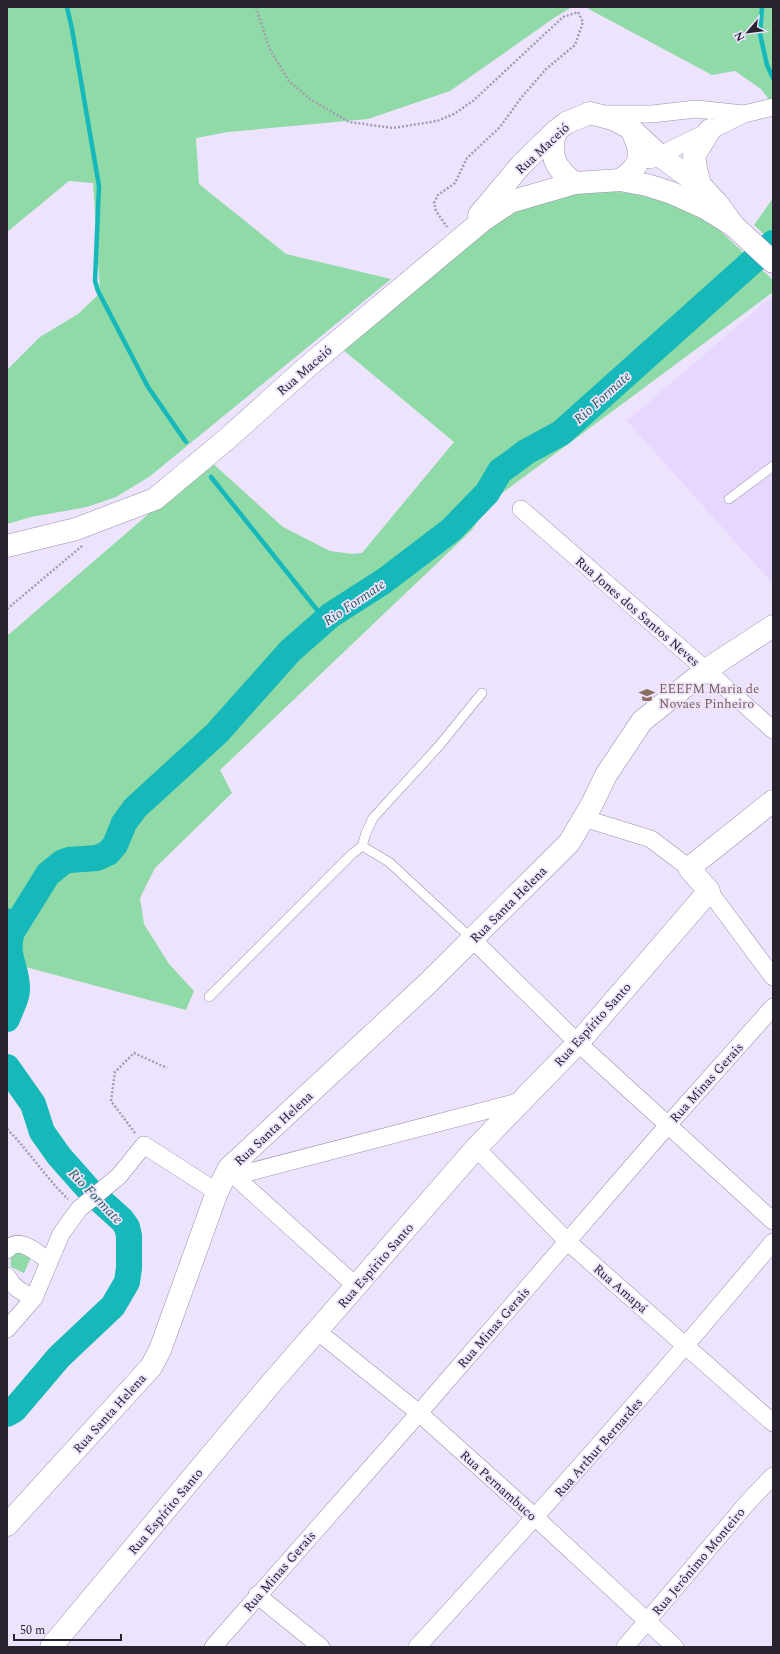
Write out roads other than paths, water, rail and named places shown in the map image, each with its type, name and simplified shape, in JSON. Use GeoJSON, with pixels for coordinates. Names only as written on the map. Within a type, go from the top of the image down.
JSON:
{"type":"FeatureCollection","features":[{"type":"Feature","properties":{"kind":"street"},"geometry":{"type":"LineString","coordinates":[[629,173],[710,130],[744,114],[773,107]]}},
{"type":"Feature","properties":{"kind":"street"},"geometry":{"type":"LineString","coordinates":[[590,113],[626,115],[696,109],[744,114]]}},
{"type":"Feature","properties":{"kind":"street","name":"Rua Maceió"},"geometry":{"type":"LineString","coordinates":[[456,243],[521,165],[556,131],[566,123],[590,113],[613,119],[630,128],[660,156],[700,185],[717,203],[734,226],[773,262]]}},
{"type":"Feature","properties":{"kind":"street"},"geometry":{"type":"LineString","coordinates":[[629,173],[640,156],[638,143],[630,128]]}},
{"type":"Feature","properties":{"kind":"street"},"geometry":{"type":"LineString","coordinates":[[700,185],[694,156],[710,130]]}},
{"type":"Feature","properties":{"kind":"street"},"geometry":{"type":"LineString","coordinates":[[556,131],[552,142],[552,151],[555,161],[564,176],[575,183]]}},
{"type":"Feature","properties":{"kind":"street","name":"Rua Maceió"},"geometry":{"type":"LineString","coordinates":[[7,546],[76,529],[155,499],[228,438],[306,367],[482,221],[510,202],[575,183],[629,173],[647,185],[705,208],[734,226]]}},
{"type":"Feature","properties":{"kind":"street","name":"Rua Jones dos Santos Neves"},"geometry":{"type":"LineString","coordinates":[[521,509],[773,730]]}},
{"type":"Feature","properties":{"kind":"street","name":"Rua Santa Helena"},"geometry":{"type":"LineString","coordinates":[[7,1525],[151,1367],[160,1350],[217,1192],[232,1174],[426,985],[569,842],[606,775],[642,721],[706,670],[773,626]]}},
{"type":"Feature","properties":{"kind":"street"},"geometry":{"type":"LineString","coordinates":[[689,868],[773,801]]}},
{"type":"Feature","properties":{"kind":"street"},"geometry":{"type":"LineString","coordinates":[[587,811],[651,839],[689,868],[709,891],[773,977]]}},
{"type":"Feature","properties":{"kind":"street","name":"Rua Espírito Santo"},"geometry":{"type":"LineString","coordinates":[[51,1647],[268,1387],[357,1287],[476,1148],[578,1043],[709,891]]}},
{"type":"Feature","properties":{"kind":"street"},"geometry":{"type":"LineString","coordinates":[[472,939],[578,1043],[773,1221]]}},
{"type":"Feature","properties":{"kind":"street","name":"Rua Minas Gerais"},"geometry":{"type":"LineString","coordinates":[[213,1647],[257,1595],[419,1413],[668,1125],[773,1007]]}},
{"type":"Feature","properties":{"kind":"street"},"geometry":{"type":"LineString","coordinates":[[232,1174],[253,1171],[522,1101]]}},
{"type":"Feature","properties":{"kind":"street"},"geometry":{"type":"LineString","coordinates":[[7,1329],[34,1298],[61,1234],[79,1209],[119,1176],[144,1145],[217,1192]]}},
{"type":"Feature","properties":{"kind":"street","name":"Rua Amapá"},"geometry":{"type":"LineString","coordinates":[[476,1148],[568,1242],[773,1423]]}},
{"type":"Feature","properties":{"kind":"street"},"geometry":{"type":"LineString","coordinates":[[232,1174],[357,1287]]}},
{"type":"Feature","properties":{"kind":"street","name":"Rua Arthur Bernardes"},"geometry":{"type":"LineString","coordinates":[[417,1647],[536,1518],[687,1346],[773,1242]]}},
{"type":"Feature","properties":{"kind":"street"},"geometry":{"type":"LineString","coordinates":[[7,1250],[10,1246],[18,1243],[29,1247],[49,1261]]}},
{"type":"Feature","properties":{"kind":"street"},"geometry":{"type":"LineString","coordinates":[[7,1276],[12,1285],[21,1292],[34,1298]]}},
{"type":"Feature","properties":{"kind":"street","name":"Rua Pernambuco"},"geometry":{"type":"LineString","coordinates":[[317,1331],[419,1413],[536,1518],[675,1647]]}},
{"type":"Feature","properties":{"kind":"street","name":"Rua Jerônimo Monteiro"},"geometry":{"type":"LineString","coordinates":[[624,1647],[749,1501],[773,1476]]}},
{"type":"Feature","properties":{"kind":"street"},"geometry":{"type":"LineString","coordinates":[[257,1595],[321,1647]]}},
{"type":"Feature","properties":{"kind":"lane"},"geometry":{"type":"LineString","coordinates":[[729,499],[773,466]]}},
{"type":"Feature","properties":{"kind":"lane"},"geometry":{"type":"LineString","coordinates":[[209,997],[352,854],[362,846],[373,818],[438,748],[482,693]]}},
{"type":"Feature","properties":{"kind":"lane"},"geometry":{"type":"LineString","coordinates":[[362,846],[389,862],[472,939]]}},
{"type":"Feature","properties":{"kind":"waterway"},"geometry":{"type":"LineString","coordinates":[[67,7],[99,186],[95,281],[98,291],[148,387],[186,442]]}},
{"type":"Feature","properties":{"kind":"waterway"},"geometry":{"type":"LineString","coordinates":[[762,7],[760,34],[767,65],[773,78]]}},
{"type":"Feature","properties":{"kind":"waterway","name":"Rio Formate"},"geometry":{"type":"LineString","coordinates":[[7,1019],[17,993],[16,975],[10,955],[10,940],[12,932],[48,874],[63,862],[69,860],[97,858],[108,853],[115,845],[124,823],[135,808],[217,733],[290,651],[331,615],[384,581],[451,530],[487,493],[500,471],[526,452],[561,433],[773,243]]}},
{"type":"Feature","properties":{"kind":"waterway"},"geometry":{"type":"LineString","coordinates":[[211,477],[325,620]]}},
{"type":"Feature","properties":{"kind":"waterway"},"geometry":{"type":"LineString","coordinates":[[7,910],[22,916]]}},
{"type":"Feature","properties":{"kind":"waterway","name":"Rio Formate"},"geometry":{"type":"LineString","coordinates":[[7,1067],[33,1104],[42,1132],[59,1156],[90,1191],[122,1220],[127,1227],[129,1236],[129,1268],[127,1282],[113,1306],[59,1357],[14,1410],[7,1414]]}},
{"type":"Feature","properties":{"kind":"place","name":"EEEFM Maria de Novaes Pinheiro"},"geometry":{"type":"Point","coordinates":[647,695]}}]}
